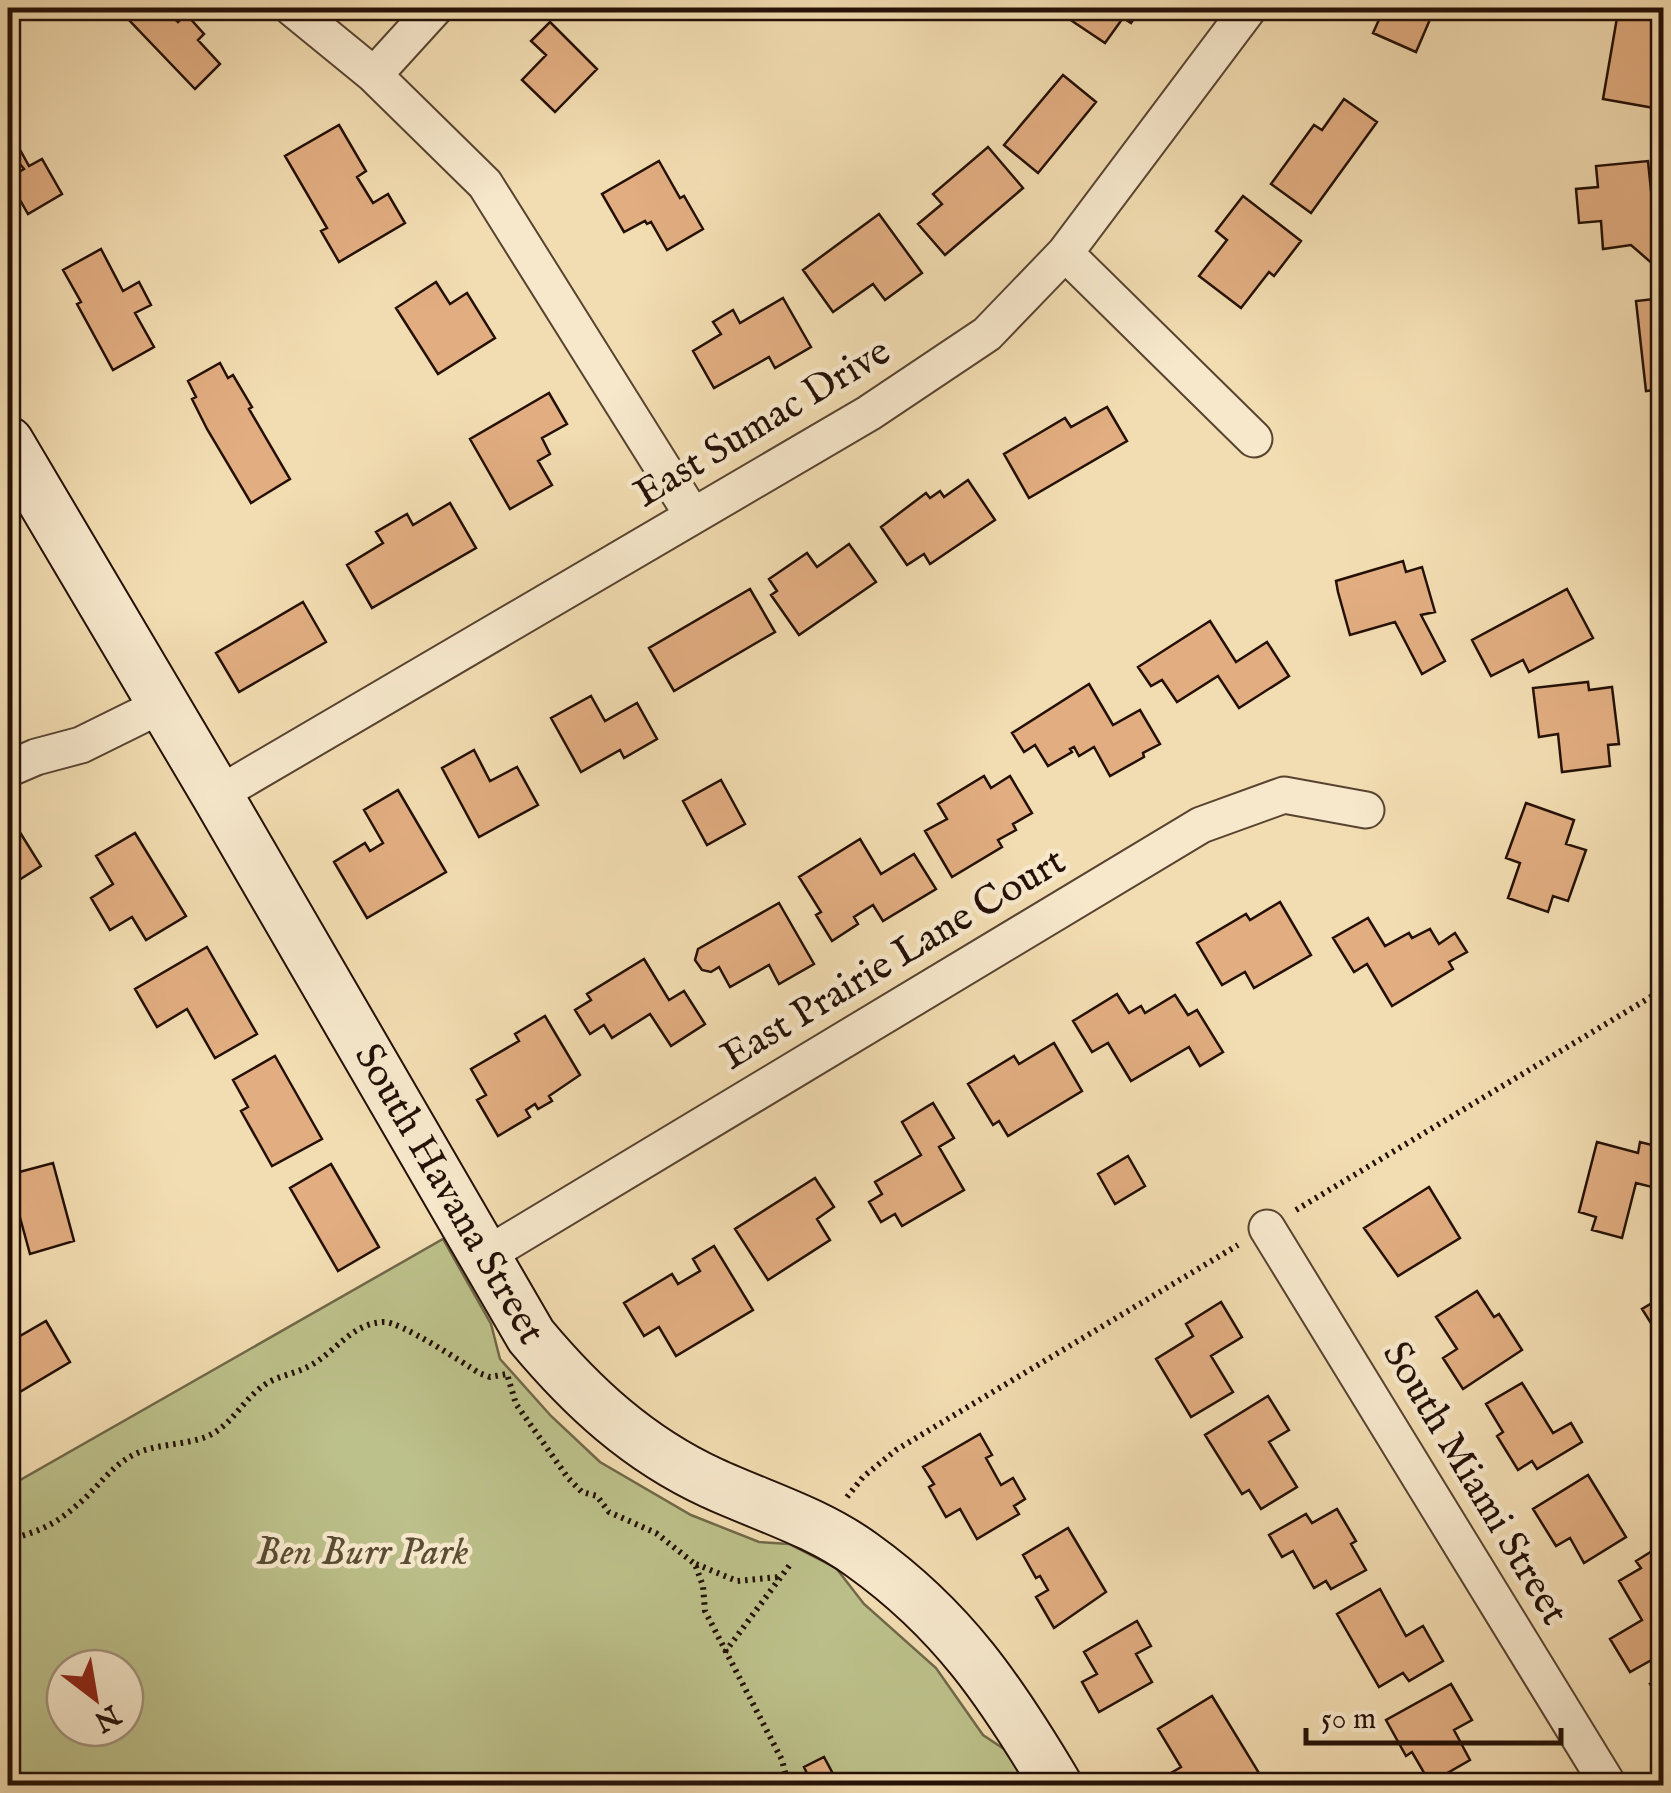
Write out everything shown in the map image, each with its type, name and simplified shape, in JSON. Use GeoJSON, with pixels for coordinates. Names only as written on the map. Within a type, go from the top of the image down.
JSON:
{"type":"FeatureCollection","features":[{"type":"Feature","properties":{"kind":"street"},"geometry":{"type":"LineString","coordinates":[[292,8],[374,75],[486,184],[558,306],[693,516]]}},
{"type":"Feature","properties":{"kind":"street"},"geometry":{"type":"LineString","coordinates":[[374,75],[435,8]]}},
{"type":"Feature","properties":{"kind":"street","name":"East Sumac Drive"},"geometry":{"type":"LineString","coordinates":[[217,794],[869,413],[987,334],[1065,253],[1249,8]]}},
{"type":"Feature","properties":{"kind":"street"},"geometry":{"type":"LineString","coordinates":[[1065,253],[1254,439]]}},
{"type":"Feature","properties":{"kind":"street","name":"South Havana Street"},"geometry":{"type":"LineString","coordinates":[[8,442],[217,794],[483,1257],[541,1348],[573,1386],[634,1439],[712,1483],[770,1506],[811,1545],[861,1554],[925,1605],[964,1647],[1020,1721],[1057,1786]]}},
{"type":"Feature","properties":{"kind":"street"},"geometry":{"type":"LineString","coordinates":[[8,769],[82,745],[162,705]]}},
{"type":"Feature","properties":{"kind":"street","name":"East Prairie Lane Court"},"geometry":{"type":"LineString","coordinates":[[483,1257],[1201,825],[1284,795],[1366,810]]}},
{"type":"Feature","properties":{"kind":"street","name":"South Miami Street"},"geometry":{"type":"LineString","coordinates":[[1268,1228],[1608,1786]]}},
{"type":"Feature","properties":{"kind":"path"},"geometry":{"type":"LineString","coordinates":[[725,1652],[781,1576],[811,1545],[863,1477],[896,1450],[1664,989]]}},
{"type":"Feature","properties":{"kind":"path"},"geometry":{"type":"LineString","coordinates":[[8,1539],[50,1525],[134,1455],[206,1437],[230,1422],[270,1380],[311,1366],[352,1332],[370,1324],[390,1322],[478,1373],[490,1377],[507,1374],[516,1404],[568,1478],[582,1492],[597,1496],[608,1512],[656,1534],[695,1564],[738,1581],[781,1576]]}},
{"type":"Feature","properties":{"kind":"path"},"geometry":{"type":"LineString","coordinates":[[695,1564],[703,1586],[705,1611],[782,1760],[790,1785]]}},
{"type":"Feature","properties":{"kind":"green space","name":"Ben Burr Park"},"geometry":{"type":"Polygon","coordinates":[[[443,1239],[491,1324],[500,1359],[551,1416],[600,1462],[691,1515],[759,1542],[789,1544],[836,1568],[864,1604],[936,1668],[983,1735],[1004,1749],[1029,1785],[8,1785],[8,1487],[443,1239]]]}},
{"type":"Feature","properties":{"kind":"building"},"geometry":{"type":"Polygon","coordinates":[[[140,8],[163,8],[178,22],[186,14],[204,34],[198,40],[220,64],[195,89],[128,19],[140,8]]]}},
{"type":"Feature","properties":{"kind":"building"},"geometry":{"type":"Polygon","coordinates":[[[1077,8],[1141,8],[1131,23],[1123,18],[1105,43],[1069,19],[1077,8]]]}},
{"type":"Feature","properties":{"kind":"building"},"geometry":{"type":"Polygon","coordinates":[[[1370,8],[1448,8],[1445,14],[1434,10],[1416,52],[1373,33],[1382,13],[1370,8]]]}},
{"type":"Feature","properties":{"kind":"building"},"geometry":{"type":"Polygon","coordinates":[[[1643,9],[1664,13],[1664,59],[1654,108],[1603,99],[1618,12],[1642,16],[1643,9]]]}},
{"type":"Feature","properties":{"kind":"building"},"geometry":{"type":"Polygon","coordinates":[[[550,22],[597,69],[555,112],[522,80],[546,55],[531,41],[550,22]]]}},
{"type":"Feature","properties":{"kind":"building"},"geometry":{"type":"Polygon","coordinates":[[[1063,75],[1096,102],[1038,173],[1004,145],[1063,75]]]}},
{"type":"Feature","properties":{"kind":"building"},"geometry":{"type":"Polygon","coordinates":[[[1344,99],[1377,122],[1311,213],[1271,184],[1314,125],[1322,130],[1344,99]]]}},
{"type":"Feature","properties":{"kind":"building"},"geometry":{"type":"Polygon","coordinates":[[[339,125],[366,171],[357,177],[373,203],[388,194],[405,223],[339,262],[321,231],[327,228],[285,156],[339,125]]]}},
{"type":"Feature","properties":{"kind":"building"},"geometry":{"type":"Polygon","coordinates":[[[8,128],[29,166],[42,159],[62,194],[28,214],[8,179],[24,169],[20,164],[8,171],[8,128]]]}},
{"type":"Feature","properties":{"kind":"building"},"geometry":{"type":"Polygon","coordinates":[[[988,147],[1023,188],[945,255],[918,224],[942,204],[933,194],[988,147]]]}},
{"type":"Feature","properties":{"kind":"building"},"geometry":{"type":"Polygon","coordinates":[[[659,161],[703,229],[667,250],[651,222],[645,221],[624,232],[602,194],[659,161]]]}},
{"type":"Feature","properties":{"kind":"building"},"geometry":{"type":"Polygon","coordinates":[[[1648,161],[1653,210],[1664,219],[1664,255],[1655,266],[1631,245],[1603,249],[1601,221],[1579,223],[1576,189],[1598,187],[1596,166],[1648,161]]]}},
{"type":"Feature","properties":{"kind":"building"},"geometry":{"type":"Polygon","coordinates":[[[1243,196],[1301,241],[1274,276],[1269,272],[1241,308],[1199,276],[1227,240],[1216,231],[1243,196]]]}},
{"type":"Feature","properties":{"kind":"building"},"geometry":{"type":"Polygon","coordinates":[[[879,214],[922,273],[885,300],[873,284],[833,312],[803,270],[879,214]]]}},
{"type":"Feature","properties":{"kind":"building"},"geometry":{"type":"Polygon","coordinates":[[[101,249],[123,291],[139,282],[151,305],[135,313],[154,347],[113,370],[63,270],[101,249]]]}},
{"type":"Feature","properties":{"kind":"building"},"geometry":{"type":"Polygon","coordinates":[[[436,282],[450,304],[467,293],[495,338],[438,374],[396,308],[436,282]]]}},
{"type":"Feature","properties":{"kind":"building"},"geometry":{"type":"Polygon","coordinates":[[[783,298],[811,347],[775,368],[769,357],[714,388],[693,351],[721,334],[713,322],[733,310],[740,323],[783,298]]]}},
{"type":"Feature","properties":{"kind":"building"},"geometry":{"type":"Polygon","coordinates":[[[1664,298],[1664,389],[1646,391],[1636,301],[1664,298]]]}},
{"type":"Feature","properties":{"kind":"building"},"geometry":{"type":"Polygon","coordinates":[[[220,363],[228,378],[233,375],[290,479],[251,503],[207,429],[188,381],[220,363]]]}},
{"type":"Feature","properties":{"kind":"building"},"geometry":{"type":"Polygon","coordinates":[[[549,393],[567,424],[542,438],[550,454],[538,461],[552,485],[510,509],[470,439],[549,393]]]}},
{"type":"Feature","properties":{"kind":"building"},"geometry":{"type":"Polygon","coordinates":[[[1107,407],[1127,441],[1029,498],[1004,454],[1065,418],[1071,427],[1107,407]]]}},
{"type":"Feature","properties":{"kind":"building"},"geometry":{"type":"Polygon","coordinates":[[[968,480],[995,520],[930,564],[924,554],[907,565],[881,527],[926,493],[930,498],[940,491],[944,497],[968,480]]]}},
{"type":"Feature","properties":{"kind":"building"},"geometry":{"type":"Polygon","coordinates":[[[450,503],[476,548],[372,608],[347,565],[383,543],[376,532],[407,514],[413,525],[450,503]]]}},
{"type":"Feature","properties":{"kind":"building"},"geometry":{"type":"Polygon","coordinates":[[[849,544],[876,582],[799,635],[771,595],[777,591],[769,579],[807,553],[817,567],[849,544]]]}},
{"type":"Feature","properties":{"kind":"building"},"geometry":{"type":"Polygon","coordinates":[[[1403,561],[1406,572],[1422,567],[1435,612],[1421,615],[1445,661],[1422,674],[1395,622],[1350,635],[1336,581],[1403,561]]]}},
{"type":"Feature","properties":{"kind":"building"},"geometry":{"type":"Polygon","coordinates":[[[750,589],[775,632],[674,691],[649,648],[750,589]]]}},
{"type":"Feature","properties":{"kind":"building"},"geometry":{"type":"Polygon","coordinates":[[[1567,589],[1593,638],[1529,672],[1523,660],[1491,676],[1472,640],[1567,589]]]}},
{"type":"Feature","properties":{"kind":"building"},"geometry":{"type":"Polygon","coordinates":[[[303,602],[326,642],[239,692],[216,653],[303,602]]]}},
{"type":"Feature","properties":{"kind":"building"},"geometry":{"type":"Polygon","coordinates":[[[1210,621],[1236,662],[1267,642],[1289,676],[1239,708],[1218,676],[1177,702],[1162,680],[1151,686],[1138,667],[1210,621]]]}},
{"type":"Feature","properties":{"kind":"building"},"geometry":{"type":"Polygon","coordinates":[[[1588,682],[1589,690],[1612,687],[1619,744],[1608,745],[1610,766],[1562,772],[1558,734],[1539,737],[1533,688],[1588,682]]]}},
{"type":"Feature","properties":{"kind":"building"},"geometry":{"type":"Polygon","coordinates":[[[1089,684],[1113,725],[1140,710],[1160,744],[1110,776],[1094,747],[1079,756],[1074,747],[1048,766],[1035,745],[1024,752],[1012,733],[1089,684]]]}},
{"type":"Feature","properties":{"kind":"building"},"geometry":{"type":"Polygon","coordinates":[[[591,696],[605,721],[637,703],[657,739],[624,758],[620,750],[581,772],[551,718],[591,696]]]}},
{"type":"Feature","properties":{"kind":"building"},"geometry":{"type":"Polygon","coordinates":[[[474,750],[490,781],[517,767],[538,805],[479,837],[442,768],[474,750]]]}},
{"type":"Feature","properties":{"kind":"building"},"geometry":{"type":"Polygon","coordinates":[[[984,776],[991,788],[1010,776],[1032,813],[1013,824],[1016,830],[998,840],[1002,847],[952,877],[925,831],[947,819],[938,804],[984,776]]]}},
{"type":"Feature","properties":{"kind":"building"},"geometry":{"type":"Polygon","coordinates":[[[721,780],[745,824],[707,845],[683,801],[721,780]]]}},
{"type":"Feature","properties":{"kind":"building"},"geometry":{"type":"Polygon","coordinates":[[[398,790],[446,872],[367,918],[334,862],[365,843],[370,851],[383,843],[364,810],[398,790]]]}},
{"type":"Feature","properties":{"kind":"building"},"geometry":{"type":"Polygon","coordinates":[[[1526,803],[1574,820],[1566,844],[1586,850],[1568,901],[1553,896],[1548,912],[1508,898],[1520,863],[1506,858],[1526,803]]]}},
{"type":"Feature","properties":{"kind":"building"},"geometry":{"type":"Polygon","coordinates":[[[16,826],[41,866],[8,887],[8,832],[16,826]]]}},
{"type":"Feature","properties":{"kind":"building"},"geometry":{"type":"Polygon","coordinates":[[[135,833],[186,916],[146,940],[132,917],[110,930],[91,898],[113,884],[96,856],[135,833]]]}},
{"type":"Feature","properties":{"kind":"building"},"geometry":{"type":"Polygon","coordinates":[[[860,839],[881,874],[914,854],[936,889],[883,921],[873,905],[854,917],[858,924],[832,941],[816,915],[821,912],[799,877],[860,839]]]}},
{"type":"Feature","properties":{"kind":"building"},"geometry":{"type":"Polygon","coordinates":[[[1280,902],[1311,955],[1254,988],[1245,972],[1222,985],[1197,943],[1246,914],[1250,920],[1280,902]]]}},
{"type":"Feature","properties":{"kind":"building"},"geometry":{"type":"Polygon","coordinates":[[[779,903],[814,964],[779,984],[769,965],[730,987],[719,967],[711,972],[702,970],[695,960],[698,949],[779,903]]]}},
{"type":"Feature","properties":{"kind":"building"},"geometry":{"type":"Polygon","coordinates":[[[1368,918],[1385,946],[1409,933],[1412,938],[1430,929],[1439,944],[1455,933],[1467,952],[1449,962],[1453,969],[1392,1006],[1367,964],[1354,972],[1333,938],[1368,918]]]}},
{"type":"Feature","properties":{"kind":"building"},"geometry":{"type":"Polygon","coordinates":[[[207,947],[257,1034],[215,1058],[187,1009],[157,1027],[135,989],[207,947]]]}},
{"type":"Feature","properties":{"kind":"building"},"geometry":{"type":"Polygon","coordinates":[[[644,959],[669,1000],[684,991],[705,1024],[671,1046],[650,1014],[612,1038],[604,1025],[590,1034],[575,1010],[591,1000],[587,994],[644,959]]]}},
{"type":"Feature","properties":{"kind":"building"},"geometry":{"type":"Polygon","coordinates":[[[1117,994],[1129,1013],[1141,1006],[1145,1013],[1175,995],[1188,1015],[1197,1010],[1223,1052],[1200,1066],[1189,1047],[1131,1081],[1108,1043],[1092,1052],[1073,1021],[1117,994]]]}},
{"type":"Feature","properties":{"kind":"building"},"geometry":{"type":"Polygon","coordinates":[[[545,1016],[580,1075],[549,1096],[552,1101],[526,1110],[530,1117],[498,1136],[477,1100],[486,1095],[471,1069],[519,1041],[515,1034],[545,1016]]]}},
{"type":"Feature","properties":{"kind":"building"},"geometry":{"type":"Polygon","coordinates":[[[1054,1043],[1082,1091],[1008,1136],[999,1121],[993,1125],[968,1084],[1014,1056],[1019,1064],[1054,1043]]]}},
{"type":"Feature","properties":{"kind":"building"},"geometry":{"type":"Polygon","coordinates":[[[275,1056],[322,1139],[272,1166],[241,1111],[248,1107],[233,1080],[275,1056]]]}},
{"type":"Feature","properties":{"kind":"building"},"geometry":{"type":"Polygon","coordinates":[[[933,1103],[954,1138],[939,1147],[964,1190],[902,1226],[895,1214],[881,1222],[869,1202],[882,1194],[875,1182],[921,1155],[902,1122],[933,1103]]]}},
{"type":"Feature","properties":{"kind":"building"},"geometry":{"type":"Polygon","coordinates":[[[1597,1142],[1638,1153],[1640,1142],[1664,1148],[1664,1190],[1636,1183],[1622,1238],[1592,1230],[1596,1217],[1579,1212],[1597,1142]]]}},
{"type":"Feature","properties":{"kind":"building"},"geometry":{"type":"Polygon","coordinates":[[[1128,1156],[1145,1186],[1115,1204],[1098,1174],[1128,1156]]]}},
{"type":"Feature","properties":{"kind":"building"},"geometry":{"type":"Polygon","coordinates":[[[53,1163],[74,1241],[30,1254],[19,1214],[8,1217],[8,1175],[53,1163]]]}},
{"type":"Feature","properties":{"kind":"building"},"geometry":{"type":"Polygon","coordinates":[[[331,1164],[379,1247],[338,1271],[290,1188],[331,1164]]]}},
{"type":"Feature","properties":{"kind":"building"},"geometry":{"type":"Polygon","coordinates":[[[815,1178],[834,1207],[817,1219],[830,1240],[768,1280],[735,1229],[815,1178]]]}},
{"type":"Feature","properties":{"kind":"building"},"geometry":{"type":"Polygon","coordinates":[[[1429,1187],[1460,1238],[1398,1276],[1364,1228],[1429,1187]]]}},
{"type":"Feature","properties":{"kind":"building"},"geometry":{"type":"Polygon","coordinates":[[[714,1246],[753,1310],[676,1356],[659,1327],[644,1336],[624,1303],[672,1274],[678,1284],[700,1271],[693,1259],[714,1246]]]}},
{"type":"Feature","properties":{"kind":"building"},"geometry":{"type":"Polygon","coordinates":[[[1477,1291],[1494,1317],[1499,1314],[1522,1350],[1463,1389],[1443,1358],[1457,1349],[1436,1317],[1477,1291]]]}},
{"type":"Feature","properties":{"kind":"building"},"geometry":{"type":"Polygon","coordinates":[[[1664,1296],[1664,1344],[1642,1309],[1664,1296]]]}},
{"type":"Feature","properties":{"kind":"building"},"geometry":{"type":"Polygon","coordinates":[[[1221,1302],[1242,1337],[1211,1356],[1233,1392],[1191,1417],[1156,1359],[1193,1336],[1186,1324],[1221,1302]]]}},
{"type":"Feature","properties":{"kind":"building"},"geometry":{"type":"Polygon","coordinates":[[[46,1321],[70,1362],[8,1399],[8,1343],[46,1321]]]}},
{"type":"Feature","properties":{"kind":"building"},"geometry":{"type":"Polygon","coordinates":[[[1522,1383],[1553,1433],[1571,1423],[1582,1442],[1537,1469],[1532,1461],[1518,1470],[1497,1436],[1503,1432],[1486,1404],[1522,1383]]]}},
{"type":"Feature","properties":{"kind":"building"},"geometry":{"type":"Polygon","coordinates":[[[1268,1396],[1289,1430],[1269,1442],[1297,1487],[1261,1509],[1249,1490],[1242,1494],[1205,1435],[1268,1396]]]}},
{"type":"Feature","properties":{"kind":"building"},"geometry":{"type":"Polygon","coordinates":[[[980,1434],[992,1455],[986,1458],[1001,1485],[1013,1478],[1025,1499],[1014,1506],[1019,1514],[977,1539],[960,1509],[946,1517],[923,1467],[980,1434]]]}},
{"type":"Feature","properties":{"kind":"building"},"geometry":{"type":"Polygon","coordinates":[[[1588,1475],[1626,1537],[1584,1563],[1570,1538],[1556,1546],[1533,1509],[1588,1475]]]}},
{"type":"Feature","properties":{"kind":"building"},"geometry":{"type":"Polygon","coordinates":[[[1337,1509],[1356,1541],[1351,1544],[1366,1570],[1331,1589],[1326,1581],[1314,1588],[1293,1551],[1282,1557],[1269,1535],[1306,1514],[1312,1523],[1337,1509]]]}},
{"type":"Feature","properties":{"kind":"building"},"geometry":{"type":"Polygon","coordinates":[[[1068,1528],[1106,1592],[1054,1628],[1036,1597],[1048,1590],[1023,1555],[1068,1528]]]}},
{"type":"Feature","properties":{"kind":"building"},"geometry":{"type":"Polygon","coordinates":[[[1657,1548],[1664,1559],[1664,1653],[1630,1672],[1610,1639],[1642,1620],[1619,1581],[1641,1568],[1636,1561],[1657,1548]]]}},
{"type":"Feature","properties":{"kind":"building"},"geometry":{"type":"Polygon","coordinates":[[[1380,1589],[1406,1636],[1423,1626],[1443,1661],[1409,1681],[1403,1673],[1379,1687],[1337,1614],[1380,1589]]]}},
{"type":"Feature","properties":{"kind":"building"},"geometry":{"type":"Polygon","coordinates":[[[1137,1621],[1151,1646],[1136,1654],[1152,1682],[1099,1712],[1082,1682],[1097,1674],[1084,1652],[1137,1621]]]}},
{"type":"Feature","properties":{"kind":"building"},"geometry":{"type":"Polygon","coordinates":[[[1664,1675],[1664,1706],[1650,1684],[1664,1675]]]}},
{"type":"Feature","properties":{"kind":"building"},"geometry":{"type":"Polygon","coordinates":[[[1451,1684],[1472,1720],[1454,1730],[1470,1760],[1430,1783],[1412,1752],[1406,1756],[1386,1720],[1451,1684]]]}},
{"type":"Feature","properties":{"kind":"building"},"geometry":{"type":"Polygon","coordinates":[[[1212,1696],[1259,1773],[1239,1786],[1179,1786],[1171,1773],[1181,1767],[1158,1729],[1212,1696]]]}},
{"type":"Feature","properties":{"kind":"building"},"geometry":{"type":"Polygon","coordinates":[[[824,1757],[832,1772],[811,1782],[804,1767],[824,1757]]]}}]}
